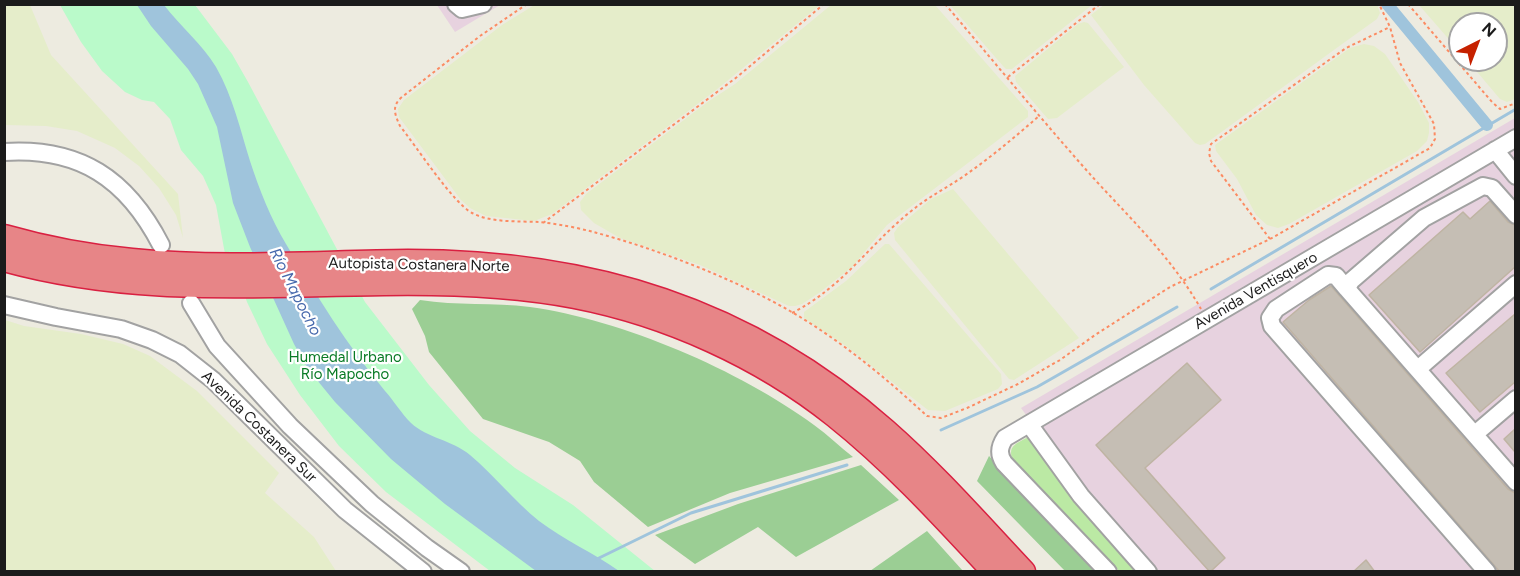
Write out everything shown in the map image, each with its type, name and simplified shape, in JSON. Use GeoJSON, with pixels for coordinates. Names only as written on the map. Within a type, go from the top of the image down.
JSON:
{"type":"FeatureCollection","features":[{"type":"Feature","properties":{"kind":"highway","name":"Autopista Costanera Norte"},"geometry":{"type":"LineString","coordinates":[[4,237],[62,252],[160,264],[379,273],[482,284],[574,296],[643,314],[717,343],[783,378],[834,414],[903,475],[996,572]]}},
{"type":"Feature","properties":{"kind":"highway","name":"Autopista Costanera Norte"},"geometry":{"type":"LineString","coordinates":[[4,259],[104,279],[152,284],[229,287],[478,264],[562,274],[630,290],[682,308],[734,330],[776,352],[822,382],[885,430],[1023,572]]}},
{"type":"Feature","properties":{"kind":"street"},"geometry":{"type":"LineString","coordinates":[[456,4],[462,9],[483,4]]}},
{"type":"Feature","properties":{"kind":"street","name":"Avenida Ventisquero"},"geometry":{"type":"LineString","coordinates":[[1108,572],[1004,463],[1000,447],[1008,436],[1515,138]]}},
{"type":"Feature","properties":{"kind":"street"},"geometry":{"type":"LineString","coordinates":[[1495,150],[1515,176]]}},
{"type":"Feature","properties":{"kind":"street"},"geometry":{"type":"LineString","coordinates":[[4,152],[48,153],[71,159],[99,172],[114,182],[136,205],[161,245]]}},
{"type":"Feature","properties":{"kind":"street"},"geometry":{"type":"LineString","coordinates":[[1347,289],[1351,281],[1424,218],[1483,186],[1492,188],[1515,215]]}},
{"type":"Feature","properties":{"kind":"street"},"geometry":{"type":"LineString","coordinates":[[1487,572],[1272,326],[1270,318],[1276,309],[1328,275],[1336,276],[1419,368],[1515,482]]}},
{"type":"Feature","properties":{"kind":"street"},"geometry":{"type":"LineString","coordinates":[[1419,368],[1515,284]]}},
{"type":"Feature","properties":{"kind":"street","name":"Avenida Costanera Sur"},"geometry":{"type":"LineString","coordinates":[[191,303],[217,346],[263,398],[372,504],[461,572]]}},
{"type":"Feature","properties":{"kind":"street","name":"Avenida Costanera Sur"},"geometry":{"type":"LineString","coordinates":[[4,305],[122,329],[166,346],[213,380],[345,510],[423,572]]}},
{"type":"Feature","properties":{"kind":"street"},"geometry":{"type":"LineString","coordinates":[[194,365],[196,357],[202,350],[217,346]]}},
{"type":"Feature","properties":{"kind":"street"},"geometry":{"type":"LineString","coordinates":[[247,414],[259,409],[263,398]]}},
{"type":"Feature","properties":{"kind":"street"},"geometry":{"type":"LineString","coordinates":[[1475,434],[1515,399]]}},
{"type":"Feature","properties":{"kind":"street"},"geometry":{"type":"LineString","coordinates":[[1029,424],[1081,496],[1148,572]]}},
{"type":"Feature","properties":{"kind":"path"},"geometry":{"type":"LineString","coordinates":[[527,4],[480,36],[396,103],[394,111],[400,126],[458,201],[470,212],[489,218],[543,223],[600,234],[678,260],[737,284],[792,312],[881,374],[927,416],[936,418],[993,397],[1039,373],[1132,311],[1184,280],[1270,240],[1426,152],[1433,144],[1436,134],[1434,124],[1400,63],[1390,27],[1380,4]]}},
{"type":"Feature","properties":{"kind":"path"},"geometry":{"type":"LineString","coordinates":[[543,223],[737,77],[824,4]]}},
{"type":"Feature","properties":{"kind":"path"},"geometry":{"type":"LineString","coordinates":[[945,4],[1039,116],[1149,237],[1184,280],[1193,295]]}},
{"type":"Feature","properties":{"kind":"path"},"geometry":{"type":"LineString","coordinates":[[1008,77],[1100,4]]}},
{"type":"Feature","properties":{"kind":"path"},"geometry":{"type":"LineString","coordinates":[[1408,4],[1492,102],[1500,109],[1515,103]]}},
{"type":"Feature","properties":{"kind":"path"},"geometry":{"type":"LineString","coordinates":[[1270,240],[1211,161],[1209,153],[1211,144],[1346,48],[1390,27]]}},
{"type":"Feature","properties":{"kind":"path"},"geometry":{"type":"LineString","coordinates":[[792,312],[809,303],[844,276],[909,213],[933,194],[964,176],[1039,116]]}},
{"type":"Feature","properties":{"kind":"shaded area"},"geometry":{"type":"Polygon","coordinates":[[[437,5],[500,5],[455,32],[437,5]]]}},
{"type":"Feature","properties":{"kind":"shaded area"},"geometry":{"type":"Polygon","coordinates":[[[1515,118],[1515,571],[1159,571],[1066,469],[1021,408],[1515,118]]]}},
{"type":"Feature","properties":{"kind":"green space"},"geometry":{"type":"Polygon","coordinates":[[[5,4],[30,5],[51,55],[178,194],[183,238],[176,215],[159,188],[139,166],[115,148],[77,131],[46,126],[5,125],[5,4]]]}},
{"type":"Feature","properties":{"kind":"green space"},"geometry":{"type":"Polygon","coordinates":[[[536,4],[820,5],[716,90],[552,214],[534,221],[486,216],[470,208],[461,200],[399,117],[398,109],[404,100],[502,25],[536,4]]]}},
{"type":"Feature","properties":{"kind":"green space"},"geometry":{"type":"Polygon","coordinates":[[[1105,4],[1377,4],[1380,13],[1377,19],[1205,144],[1200,145],[1195,143],[1144,85],[1091,15],[1105,4]]]}},
{"type":"Feature","properties":{"kind":"green space","name":"Humedal Urbano Río Mapocho"},"geometry":{"type":"Polygon","coordinates":[[[60,5],[195,5],[232,54],[365,302],[429,385],[470,431],[515,468],[573,505],[655,571],[490,571],[386,492],[339,446],[300,395],[267,344],[247,302],[235,267],[225,254],[216,205],[203,176],[181,150],[170,119],[154,102],[142,100],[125,92],[102,71],[81,42],[60,5]]]}},
{"type":"Feature","properties":{"kind":"green space"},"geometry":{"type":"Polygon","coordinates":[[[831,5],[935,5],[1028,111],[1028,117],[887,225],[852,267],[819,293],[795,306],[789,306],[700,265],[620,238],[594,223],[581,210],[580,202],[586,194],[735,84],[831,5]]]}},
{"type":"Feature","properties":{"kind":"green space"},"geometry":{"type":"Polygon","coordinates":[[[950,5],[1092,5],[1012,69],[1006,69],[950,5]]]}},
{"type":"Feature","properties":{"kind":"green space"},"geometry":{"type":"Polygon","coordinates":[[[1419,5],[1515,5],[1515,99],[1507,102],[1500,99],[1477,72],[1508,72],[1508,12],[1448,12],[1448,38],[1419,5]]]}},
{"type":"Feature","properties":{"kind":"green space"},"geometry":{"type":"Polygon","coordinates":[[[1088,23],[1124,67],[1057,118],[1048,119],[1016,82],[1015,76],[1078,24],[1088,23]]]}},
{"type":"Feature","properties":{"kind":"green space"},"geometry":{"type":"Polygon","coordinates":[[[1364,44],[1374,46],[1385,54],[1418,102],[1429,123],[1427,141],[1417,151],[1289,224],[1278,228],[1267,225],[1256,215],[1237,179],[1216,151],[1215,145],[1350,48],[1364,44]]]}},
{"type":"Feature","properties":{"kind":"green space"},"geometry":{"type":"Polygon","coordinates":[[[953,189],[1079,338],[1014,380],[1009,379],[895,240],[894,233],[898,227],[931,199],[953,189]]]}},
{"type":"Feature","properties":{"kind":"green space"},"geometry":{"type":"Polygon","coordinates":[[[885,244],[889,244],[1001,374],[1002,384],[998,389],[945,411],[928,410],[846,346],[804,318],[804,312],[846,281],[885,244]]]}},
{"type":"Feature","properties":{"kind":"green space"},"geometry":{"type":"Polygon","coordinates":[[[420,300],[530,307],[603,323],[641,336],[679,350],[751,385],[814,425],[853,457],[730,493],[648,527],[594,482],[580,461],[549,442],[483,419],[429,352],[425,336],[412,309],[420,300]]]}},
{"type":"Feature","properties":{"kind":"green space"},"geometry":{"type":"Polygon","coordinates":[[[5,320],[24,326],[81,334],[123,344],[150,356],[197,391],[279,473],[265,493],[314,537],[336,571],[5,571],[5,320]]]}},
{"type":"Feature","properties":{"kind":"green space"},"geometry":{"type":"Polygon","coordinates":[[[1028,437],[1143,571],[1119,571],[1012,458],[1013,447],[1028,437]]]}},
{"type":"Feature","properties":{"kind":"green space"},"geometry":{"type":"Polygon","coordinates":[[[989,456],[1098,571],[1065,571],[977,481],[989,456]]]}},
{"type":"Feature","properties":{"kind":"green space"},"geometry":{"type":"Polygon","coordinates":[[[861,465],[899,500],[796,557],[758,527],[695,564],[655,535],[738,504],[861,465]]]}},
{"type":"Feature","properties":{"kind":"green space"},"geometry":{"type":"Polygon","coordinates":[[[927,531],[963,571],[870,571],[927,531]]]}},
{"type":"Feature","properties":{"kind":"water","name":"Río Mapocho"},"geometry":{"type":"Polygon","coordinates":[[[137,5],[164,5],[216,67],[232,101],[250,161],[270,214],[309,282],[345,338],[404,415],[417,428],[470,455],[539,521],[619,571],[536,571],[445,504],[391,459],[335,402],[308,369],[294,344],[250,247],[233,203],[217,127],[198,84],[137,5]]]}},
{"type":"Feature","properties":{"kind":"building"},"geometry":{"type":"Polygon","coordinates":[[[1490,201],[1508,222],[1515,225],[1515,267],[1420,352],[1369,295],[1463,212],[1470,219],[1490,201]]]}},
{"type":"Feature","properties":{"kind":"building"},"geometry":{"type":"Polygon","coordinates":[[[1331,286],[1508,489],[1515,493],[1515,572],[1500,572],[1283,322],[1309,300],[1331,286]]]}},
{"type":"Feature","properties":{"kind":"building"},"geometry":{"type":"Polygon","coordinates":[[[1515,314],[1515,382],[1480,412],[1446,373],[1515,314]]]}},
{"type":"Feature","properties":{"kind":"building"},"geometry":{"type":"Polygon","coordinates":[[[1187,363],[1221,400],[1145,468],[1225,558],[1210,572],[1096,445],[1187,363]]]}},
{"type":"Feature","properties":{"kind":"building"},"geometry":{"type":"Polygon","coordinates":[[[1515,429],[1515,452],[1504,439],[1515,429]]]}},
{"type":"Feature","properties":{"kind":"building"},"geometry":{"type":"Polygon","coordinates":[[[1366,560],[1375,572],[1353,572],[1366,560]]]}},
{"type":"Feature","properties":{"kind":"waterway"},"geometry":{"type":"LineString","coordinates":[[1387,4],[1487,125]]}},
{"type":"Feature","properties":{"kind":"waterway"},"geometry":{"type":"LineString","coordinates":[[1211,289],[1516,109]]}},
{"type":"Feature","properties":{"kind":"waterway"},"geometry":{"type":"LineString","coordinates":[[941,430],[1037,387],[1177,307]]}},
{"type":"Feature","properties":{"kind":"waterway"},"geometry":{"type":"LineString","coordinates":[[597,559],[691,513],[847,465]]}}]}
